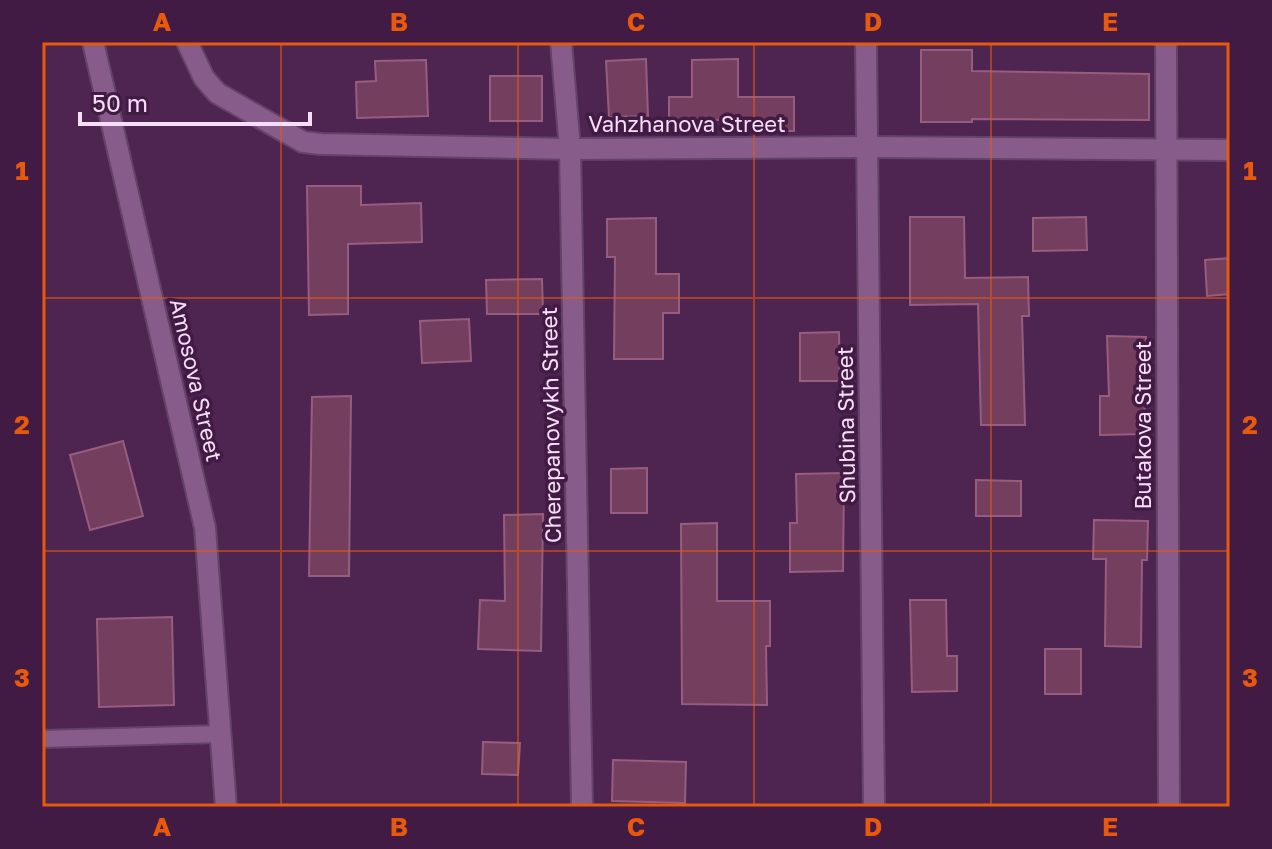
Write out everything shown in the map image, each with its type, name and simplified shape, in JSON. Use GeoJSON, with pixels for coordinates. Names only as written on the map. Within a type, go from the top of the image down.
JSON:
{"type":"FeatureCollection","features":[{"type":"Feature","properties":{"kind":"street","name":"Amosova Street"},"geometry":{"type":"LineString","coordinates":[[93,42],[205,528],[226,807]]}},
{"type":"Feature","properties":{"kind":"street","name":"Vahzhanova Street"},"geometry":{"type":"LineString","coordinates":[[187,42],[204,78],[217,93],[303,142],[321,144],[570,149],[867,147],[1230,150]]}},
{"type":"Feature","properties":{"kind":"street","name":"Cherepanovykh Street"},"geometry":{"type":"LineString","coordinates":[[561,42],[570,149],[582,807]]}},
{"type":"Feature","properties":{"kind":"street","name":"Shubina Street"},"geometry":{"type":"LineString","coordinates":[[866,42],[874,807]]}},
{"type":"Feature","properties":{"kind":"street","name":"Butakova Street"},"geometry":{"type":"LineString","coordinates":[[1166,42],[1169,807]]}},
{"type":"Feature","properties":{"kind":"lane"},"geometry":{"type":"LineString","coordinates":[[42,739],[219,734]]}},
{"type":"Feature","properties":{"kind":"building"},"geometry":{"type":"Polygon","coordinates":[[[921,50],[972,50],[972,71],[1149,74],[1149,120],[972,119],[972,122],[921,122],[921,50]]]}},
{"type":"Feature","properties":{"kind":"building"},"geometry":{"type":"Polygon","coordinates":[[[646,59],[648,116],[609,117],[606,61],[646,59]]]}},
{"type":"Feature","properties":{"kind":"building"},"geometry":{"type":"Polygon","coordinates":[[[738,59],[738,97],[794,97],[794,131],[765,131],[765,120],[669,120],[669,97],[692,97],[692,60],[738,59]]]}},
{"type":"Feature","properties":{"kind":"building"},"geometry":{"type":"Polygon","coordinates":[[[426,60],[428,116],[357,118],[356,82],[376,81],[375,61],[426,60]]]}},
{"type":"Feature","properties":{"kind":"building"},"geometry":{"type":"Polygon","coordinates":[[[490,76],[542,76],[542,121],[490,121],[490,76]]]}},
{"type":"Feature","properties":{"kind":"building"},"geometry":{"type":"Polygon","coordinates":[[[307,186],[361,186],[361,205],[421,203],[422,242],[348,244],[348,314],[309,315],[307,186]]]}},
{"type":"Feature","properties":{"kind":"building"},"geometry":{"type":"Polygon","coordinates":[[[910,217],[964,217],[965,278],[1028,277],[1029,316],[1022,316],[1025,425],[981,425],[978,304],[910,305],[910,217]]]}},
{"type":"Feature","properties":{"kind":"building"},"geometry":{"type":"Polygon","coordinates":[[[1086,217],[1087,250],[1033,251],[1033,218],[1086,217]]]}},
{"type":"Feature","properties":{"kind":"building"},"geometry":{"type":"Polygon","coordinates":[[[656,218],[656,274],[679,274],[679,313],[663,313],[663,359],[614,359],[615,257],[607,257],[607,219],[656,218]]]}},
{"type":"Feature","properties":{"kind":"building"},"geometry":{"type":"Polygon","coordinates":[[[1230,258],[1230,294],[1207,296],[1205,260],[1230,258]]]}},
{"type":"Feature","properties":{"kind":"building"},"geometry":{"type":"Polygon","coordinates":[[[542,279],[543,314],[487,314],[486,280],[542,279]]]}},
{"type":"Feature","properties":{"kind":"building"},"geometry":{"type":"Polygon","coordinates":[[[469,319],[471,361],[422,363],[420,321],[469,319]]]}},
{"type":"Feature","properties":{"kind":"building"},"geometry":{"type":"Polygon","coordinates":[[[839,332],[840,381],[800,381],[800,333],[839,332]]]}},
{"type":"Feature","properties":{"kind":"building"},"geometry":{"type":"Polygon","coordinates":[[[1107,336],[1146,337],[1145,434],[1100,435],[1100,396],[1109,396],[1107,336]]]}},
{"type":"Feature","properties":{"kind":"building"},"geometry":{"type":"Polygon","coordinates":[[[351,396],[349,576],[309,576],[312,397],[351,396]]]}},
{"type":"Feature","properties":{"kind":"building"},"geometry":{"type":"Polygon","coordinates":[[[123,441],[143,516],[90,530],[70,455],[123,441]]]}},
{"type":"Feature","properties":{"kind":"building"},"geometry":{"type":"Polygon","coordinates":[[[647,468],[647,513],[611,513],[611,469],[647,468]]]}},
{"type":"Feature","properties":{"kind":"building"},"geometry":{"type":"Polygon","coordinates":[[[844,473],[843,571],[790,572],[790,523],[797,523],[796,474],[844,473]]]}},
{"type":"Feature","properties":{"kind":"building"},"geometry":{"type":"Polygon","coordinates":[[[976,480],[1021,481],[1021,516],[976,516],[976,480]]]}},
{"type":"Feature","properties":{"kind":"building"},"geometry":{"type":"Polygon","coordinates":[[[543,514],[541,651],[478,649],[480,600],[505,601],[504,515],[543,514]]]}},
{"type":"Feature","properties":{"kind":"building"},"geometry":{"type":"Polygon","coordinates":[[[1094,520],[1148,521],[1147,560],[1142,560],[1141,647],[1105,646],[1106,559],[1093,559],[1094,520]]]}},
{"type":"Feature","properties":{"kind":"building"},"geometry":{"type":"Polygon","coordinates":[[[717,523],[717,601],[770,601],[770,646],[766,646],[767,705],[682,704],[681,524],[717,523]]]}},
{"type":"Feature","properties":{"kind":"building"},"geometry":{"type":"Polygon","coordinates":[[[910,600],[946,600],[947,656],[957,656],[957,691],[912,692],[910,600]]]}},
{"type":"Feature","properties":{"kind":"building"},"geometry":{"type":"Polygon","coordinates":[[[172,617],[174,705],[99,707],[97,619],[172,617]]]}},
{"type":"Feature","properties":{"kind":"building"},"geometry":{"type":"Polygon","coordinates":[[[1045,649],[1081,649],[1081,694],[1045,694],[1045,649]]]}},
{"type":"Feature","properties":{"kind":"building"},"geometry":{"type":"Polygon","coordinates":[[[483,742],[520,743],[518,775],[482,774],[483,742]]]}},
{"type":"Feature","properties":{"kind":"building"},"geometry":{"type":"Polygon","coordinates":[[[613,760],[686,762],[685,803],[612,801],[613,760]]]}}]}
